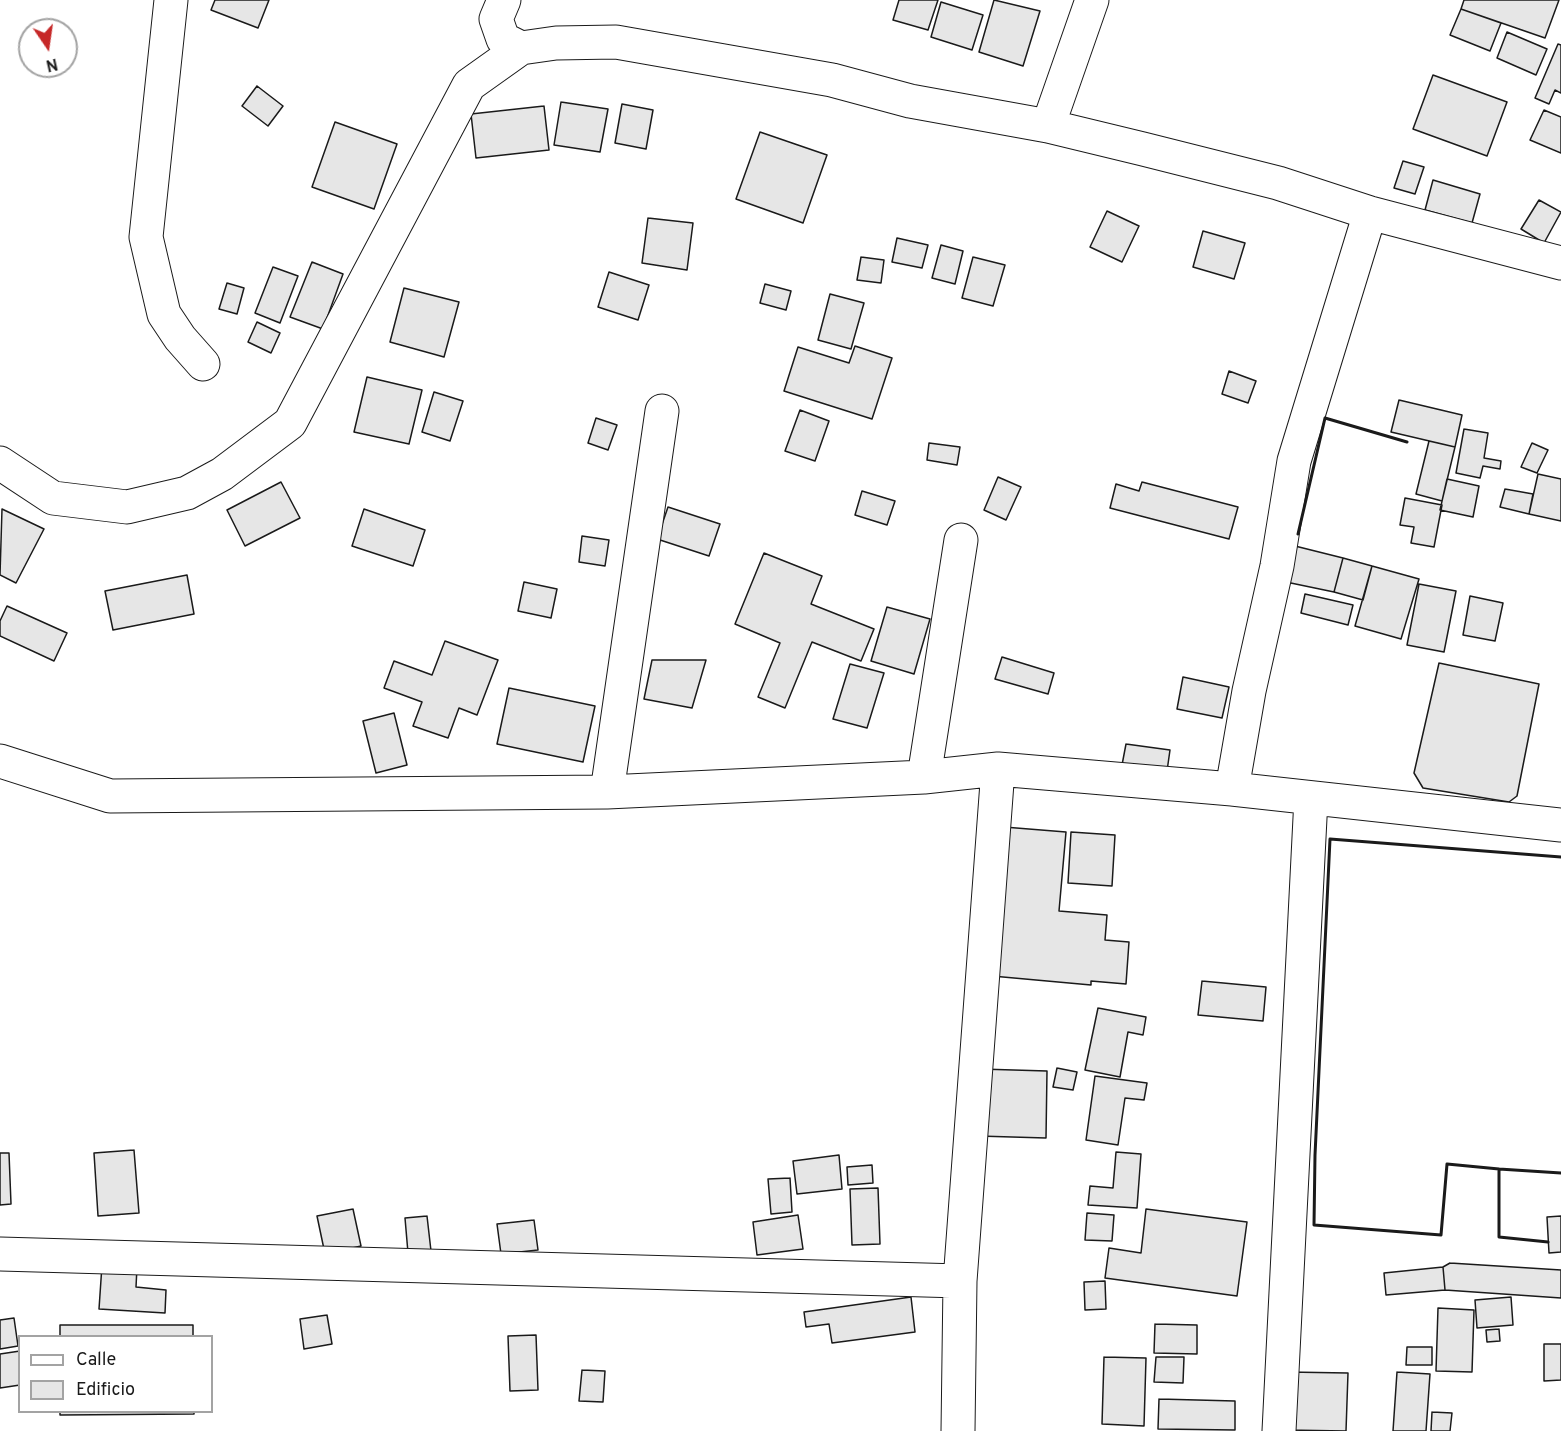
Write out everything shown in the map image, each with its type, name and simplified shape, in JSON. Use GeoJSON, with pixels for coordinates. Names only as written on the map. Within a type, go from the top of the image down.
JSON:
{"type":"FeatureCollection","features":[{"type":"Feature","properties":{"kind":"street"},"geometry":{"type":"LineString","coordinates":[[171,0],[146,237],[164,314],[180,338],[203,364]]}},
{"type":"Feature","properties":{"kind":"street"},"geometry":{"type":"LineString","coordinates":[[504,0],[496,19],[503,39],[521,48]]}},
{"type":"Feature","properties":{"kind":"street"},"geometry":{"type":"LineString","coordinates":[[1047,126],[1092,0]]}},
{"type":"Feature","properties":{"kind":"street"},"geometry":{"type":"LineString","coordinates":[[0,463],[54,498],[127,507],[187,493],[222,474],[290,423],[469,85],[521,48],[556,43],[616,42],[832,80],[910,101],[1047,126],[1278,183],[1370,213],[1561,263]]}},
{"type":"Feature","properties":{"kind":"street"},"geometry":{"type":"LineString","coordinates":[[1232,789],[1249,691],[1277,566],[1294,461],[1370,213]]}},
{"type":"Feature","properties":{"kind":"street"},"geometry":{"type":"LineString","coordinates":[[607,792],[662,411]]}},
{"type":"Feature","properties":{"kind":"street"},"geometry":{"type":"LineString","coordinates":[[924,777],[961,540]]}},
{"type":"Feature","properties":{"kind":"street"},"geometry":{"type":"LineString","coordinates":[[0,761],[110,796],[607,792],[924,777],[998,769],[1232,789],[1561,825]]}},
{"type":"Feature","properties":{"kind":"street"},"geometry":{"type":"LineString","coordinates":[[958,1431],[960,1281],[998,769]]}},
{"type":"Feature","properties":{"kind":"street"},"geometry":{"type":"LineString","coordinates":[[1279,1431],[1311,798]]}},
{"type":"Feature","properties":{"kind":"street"},"geometry":{"type":"LineString","coordinates":[[0,1254],[960,1281]]}},
{"type":"Feature","properties":{"kind":"building"},"geometry":{"type":"Polygon","coordinates":[[[215,0],[269,0],[258,28],[211,10],[215,0]]]}},
{"type":"Feature","properties":{"kind":"building"},"geometry":{"type":"Polygon","coordinates":[[[899,0],[938,0],[928,30],[893,20],[899,0]]]}},
{"type":"Feature","properties":{"kind":"building"},"geometry":{"type":"Polygon","coordinates":[[[994,0],[1040,11],[1023,66],[979,52],[994,0]]]}},
{"type":"Feature","properties":{"kind":"building"},"geometry":{"type":"Polygon","coordinates":[[[1464,0],[1559,0],[1545,38],[1461,9],[1464,0]]]}},
{"type":"Feature","properties":{"kind":"building"},"geometry":{"type":"Polygon","coordinates":[[[941,2],[983,15],[972,50],[931,37],[941,2]]]}},
{"type":"Feature","properties":{"kind":"building"},"geometry":{"type":"Polygon","coordinates":[[[1461,9],[1501,23],[1490,51],[1450,35],[1461,9]]]}},
{"type":"Feature","properties":{"kind":"building"},"geometry":{"type":"Polygon","coordinates":[[[1507,32],[1547,49],[1536,75],[1497,58],[1507,32]]]}},
{"type":"Feature","properties":{"kind":"building"},"geometry":{"type":"Polygon","coordinates":[[[1558,44],[1561,45],[1561,93],[1555,90],[1549,104],[1535,98],[1558,44]]]}},
{"type":"Feature","properties":{"kind":"building"},"geometry":{"type":"Polygon","coordinates":[[[1433,75],[1507,102],[1487,156],[1413,129],[1433,75]]]}},
{"type":"Feature","properties":{"kind":"building"},"geometry":{"type":"Polygon","coordinates":[[[257,86],[283,106],[268,126],[242,106],[257,86]]]}},
{"type":"Feature","properties":{"kind":"building"},"geometry":{"type":"Polygon","coordinates":[[[561,102],[608,109],[600,152],[554,145],[561,102]]]}},
{"type":"Feature","properties":{"kind":"building"},"geometry":{"type":"Polygon","coordinates":[[[622,104],[653,110],[646,149],[615,143],[622,104]]]}},
{"type":"Feature","properties":{"kind":"building"},"geometry":{"type":"Polygon","coordinates":[[[544,106],[549,150],[476,158],[471,114],[544,106]]]}},
{"type":"Feature","properties":{"kind":"building"},"geometry":{"type":"Polygon","coordinates":[[[1544,110],[1561,117],[1561,153],[1530,140],[1544,110]]]}},
{"type":"Feature","properties":{"kind":"building"},"geometry":{"type":"Polygon","coordinates":[[[335,122],[397,144],[374,209],[312,187],[335,122]]]}},
{"type":"Feature","properties":{"kind":"building"},"geometry":{"type":"Polygon","coordinates":[[[760,132],[827,155],[803,223],[736,199],[760,132]]]}},
{"type":"Feature","properties":{"kind":"building"},"geometry":{"type":"Polygon","coordinates":[[[1403,161],[1424,167],[1415,194],[1394,188],[1403,161]]]}},
{"type":"Feature","properties":{"kind":"building"},"geometry":{"type":"Polygon","coordinates":[[[1433,180],[1480,194],[1472,223],[1425,210],[1433,180]]]}},
{"type":"Feature","properties":{"kind":"building"},"geometry":{"type":"Polygon","coordinates":[[[1539,200],[1561,212],[1544,243],[1521,229],[1539,200]]]}},
{"type":"Feature","properties":{"kind":"building"},"geometry":{"type":"Polygon","coordinates":[[[1107,211],[1139,226],[1122,262],[1090,247],[1107,211]]]}},
{"type":"Feature","properties":{"kind":"building"},"geometry":{"type":"Polygon","coordinates":[[[648,218],[693,223],[687,270],[642,263],[648,218]]]}},
{"type":"Feature","properties":{"kind":"building"},"geometry":{"type":"Polygon","coordinates":[[[1203,231],[1245,243],[1234,279],[1193,267],[1203,231]]]}},
{"type":"Feature","properties":{"kind":"building"},"geometry":{"type":"Polygon","coordinates":[[[897,238],[928,245],[922,268],[892,262],[897,238]]]}},
{"type":"Feature","properties":{"kind":"building"},"geometry":{"type":"Polygon","coordinates":[[[941,245],[963,251],[955,284],[932,278],[941,245]]]}},
{"type":"Feature","properties":{"kind":"building"},"geometry":{"type":"Polygon","coordinates":[[[861,257],[884,260],[881,283],[857,280],[861,257]]]}},
{"type":"Feature","properties":{"kind":"building"},"geometry":{"type":"Polygon","coordinates":[[[973,257],[1005,265],[993,306],[962,298],[973,257]]]}},
{"type":"Feature","properties":{"kind":"building"},"geometry":{"type":"Polygon","coordinates":[[[312,262],[343,274],[323,329],[290,317],[312,262]]]}},
{"type":"Feature","properties":{"kind":"building"},"geometry":{"type":"Polygon","coordinates":[[[273,267],[298,276],[280,323],[255,313],[273,267]]]}},
{"type":"Feature","properties":{"kind":"building"},"geometry":{"type":"Polygon","coordinates":[[[609,272],[649,285],[638,320],[598,307],[609,272]]]}},
{"type":"Feature","properties":{"kind":"building"},"geometry":{"type":"Polygon","coordinates":[[[227,283],[244,288],[237,314],[219,309],[227,283]]]}},
{"type":"Feature","properties":{"kind":"building"},"geometry":{"type":"Polygon","coordinates":[[[765,284],[791,291],[786,310],[760,303],[765,284]]]}},
{"type":"Feature","properties":{"kind":"building"},"geometry":{"type":"Polygon","coordinates":[[[404,288],[459,302],[444,357],[390,342],[404,288]]]}},
{"type":"Feature","properties":{"kind":"building"},"geometry":{"type":"Polygon","coordinates":[[[830,294],[864,303],[851,349],[818,340],[830,294]]]}},
{"type":"Feature","properties":{"kind":"building"},"geometry":{"type":"Polygon","coordinates":[[[257,322],[280,333],[271,353],[248,342],[257,322]]]}},
{"type":"Feature","properties":{"kind":"building"},"geometry":{"type":"Polygon","coordinates":[[[855,346],[892,358],[872,419],[784,391],[798,347],[849,363],[855,346]]]}},
{"type":"Feature","properties":{"kind":"building"},"geometry":{"type":"Polygon","coordinates":[[[1229,371],[1256,381],[1248,403],[1222,394],[1229,371]]]}},
{"type":"Feature","properties":{"kind":"building"},"geometry":{"type":"Polygon","coordinates":[[[367,377],[422,390],[409,444],[354,432],[367,377]]]}},
{"type":"Feature","properties":{"kind":"building"},"geometry":{"type":"Polygon","coordinates":[[[434,392],[463,401],[450,441],[422,432],[434,392]]]}},
{"type":"Feature","properties":{"kind":"building"},"geometry":{"type":"Polygon","coordinates":[[[1399,400],[1462,415],[1455,447],[1391,432],[1399,400]]]}},
{"type":"Feature","properties":{"kind":"building"},"geometry":{"type":"Polygon","coordinates":[[[800,410],[829,421],[815,461],[785,451],[800,410]]]}},
{"type":"Feature","properties":{"kind":"building"},"geometry":{"type":"Polygon","coordinates":[[[596,418],[617,425],[608,450],[588,443],[596,418]]]}},
{"type":"Feature","properties":{"kind":"building"},"geometry":{"type":"Polygon","coordinates":[[[1464,429],[1488,433],[1484,458],[1501,461],[1500,469],[1483,466],[1480,478],[1456,473],[1464,429]]]}},
{"type":"Feature","properties":{"kind":"building"},"geometry":{"type":"Polygon","coordinates":[[[1429,441],[1455,447],[1442,501],[1416,494],[1429,441]]]}},
{"type":"Feature","properties":{"kind":"building"},"geometry":{"type":"Polygon","coordinates":[[[929,443],[960,447],[957,465],[927,460],[929,443]]]}},
{"type":"Feature","properties":{"kind":"building"},"geometry":{"type":"Polygon","coordinates":[[[1532,443],[1548,450],[1537,473],[1521,467],[1532,443]]]}},
{"type":"Feature","properties":{"kind":"building"},"geometry":{"type":"Polygon","coordinates":[[[1538,474],[1561,479],[1561,521],[1529,514],[1538,474]]]}},
{"type":"Feature","properties":{"kind":"building"},"geometry":{"type":"Polygon","coordinates":[[[998,477],[1021,487],[1006,520],[984,510],[998,477]]]}},
{"type":"Feature","properties":{"kind":"building"},"geometry":{"type":"Polygon","coordinates":[[[1447,479],[1479,486],[1473,517],[1440,510],[1447,479]]]}},
{"type":"Feature","properties":{"kind":"building"},"geometry":{"type":"Polygon","coordinates":[[[281,482],[300,518],[245,546],[227,510],[281,482]]]}},
{"type":"Feature","properties":{"kind":"building"},"geometry":{"type":"Polygon","coordinates":[[[1142,482],[1238,507],[1229,539],[1110,508],[1116,484],[1139,491],[1142,482]]]}},
{"type":"Feature","properties":{"kind":"building"},"geometry":{"type":"Polygon","coordinates":[[[1505,489],[1533,494],[1529,514],[1500,507],[1505,489]]]}},
{"type":"Feature","properties":{"kind":"building"},"geometry":{"type":"Polygon","coordinates":[[[862,491],[895,501],[887,525],[855,515],[862,491]]]}},
{"type":"Feature","properties":{"kind":"building"},"geometry":{"type":"Polygon","coordinates":[[[1405,498],[1442,505],[1434,547],[1411,543],[1414,527],[1400,525],[1405,498]]]}},
{"type":"Feature","properties":{"kind":"building"},"geometry":{"type":"Polygon","coordinates":[[[668,507],[720,524],[709,556],[657,539],[668,507]]]}},
{"type":"Feature","properties":{"kind":"building"},"geometry":{"type":"Polygon","coordinates":[[[2,509],[44,529],[16,583],[0,575],[2,509]]]}},
{"type":"Feature","properties":{"kind":"building"},"geometry":{"type":"Polygon","coordinates":[[[364,509],[425,530],[413,566],[352,546],[364,509]]]}},
{"type":"Feature","properties":{"kind":"building"},"geometry":{"type":"Polygon","coordinates":[[[582,536],[609,540],[605,566],[579,562],[582,536]]]}},
{"type":"Feature","properties":{"kind":"building"},"geometry":{"type":"Polygon","coordinates":[[[1295,546],[1343,558],[1334,592],[1286,582],[1295,546]]]}},
{"type":"Feature","properties":{"kind":"building"},"geometry":{"type":"Polygon","coordinates":[[[764,553],[822,576],[811,604],[874,629],[861,661],[812,642],[785,708],[758,697],[780,643],[735,624],[764,553]]]}},
{"type":"Feature","properties":{"kind":"building"},"geometry":{"type":"Polygon","coordinates":[[[1343,558],[1372,566],[1363,600],[1334,592],[1343,558]]]}},
{"type":"Feature","properties":{"kind":"building"},"geometry":{"type":"Polygon","coordinates":[[[1372,566],[1419,579],[1401,639],[1355,626],[1372,566]]]}},
{"type":"Feature","properties":{"kind":"building"},"geometry":{"type":"Polygon","coordinates":[[[187,575],[194,614],[113,630],[105,591],[187,575]]]}},
{"type":"Feature","properties":{"kind":"building"},"geometry":{"type":"Polygon","coordinates":[[[524,582],[557,589],[551,618],[518,611],[524,582]]]}},
{"type":"Feature","properties":{"kind":"building"},"geometry":{"type":"Polygon","coordinates":[[[1419,584],[1456,591],[1444,652],[1407,645],[1419,584]]]}},
{"type":"Feature","properties":{"kind":"building"},"geometry":{"type":"Polygon","coordinates":[[[1305,594],[1353,605],[1348,625],[1301,613],[1305,594]]]}},
{"type":"Feature","properties":{"kind":"building"},"geometry":{"type":"Polygon","coordinates":[[[1470,596],[1503,603],[1495,641],[1463,635],[1470,596]]]}},
{"type":"Feature","properties":{"kind":"building"},"geometry":{"type":"Polygon","coordinates":[[[7,606],[67,633],[54,661],[0,636],[0,621],[7,606]]]}},
{"type":"Feature","properties":{"kind":"building"},"geometry":{"type":"Polygon","coordinates":[[[887,607],[930,619],[914,674],[871,661],[887,607]]]}},
{"type":"Feature","properties":{"kind":"building"},"geometry":{"type":"Polygon","coordinates":[[[445,641],[498,660],[477,715],[459,708],[448,738],[413,726],[422,702],[384,688],[394,661],[432,675],[445,641]]]}},
{"type":"Feature","properties":{"kind":"building"},"geometry":{"type":"Polygon","coordinates":[[[1002,657],[1054,673],[1048,694],[995,679],[1002,657]]]}},
{"type":"Feature","properties":{"kind":"building"},"geometry":{"type":"Polygon","coordinates":[[[652,660],[706,660],[692,708],[644,699],[652,660]]]}},
{"type":"Feature","properties":{"kind":"building"},"geometry":{"type":"Polygon","coordinates":[[[1439,663],[1539,684],[1517,796],[1509,802],[1423,788],[1414,773],[1439,663]]]}},
{"type":"Feature","properties":{"kind":"building"},"geometry":{"type":"Polygon","coordinates":[[[850,664],[884,673],[867,728],[833,719],[850,664]]]}},
{"type":"Feature","properties":{"kind":"building"},"geometry":{"type":"Polygon","coordinates":[[[1183,677],[1229,687],[1222,718],[1177,709],[1183,677]]]}},
{"type":"Feature","properties":{"kind":"building"},"geometry":{"type":"Polygon","coordinates":[[[509,688],[595,706],[583,762],[497,744],[509,688]]]}},
{"type":"Feature","properties":{"kind":"building"},"geometry":{"type":"Polygon","coordinates":[[[394,713],[407,765],[376,773],[363,721],[394,713]]]}},
{"type":"Feature","properties":{"kind":"building"},"geometry":{"type":"Polygon","coordinates":[[[1126,744],[1170,750],[1167,771],[1122,765],[1126,744]]]}},
{"type":"Feature","properties":{"kind":"building"},"geometry":{"type":"Polygon","coordinates":[[[1004,827],[1066,832],[1059,911],[1107,915],[1105,940],[1129,942],[1126,984],[1091,981],[1091,985],[992,976],[1004,827]]]}},
{"type":"Feature","properties":{"kind":"building"},"geometry":{"type":"Polygon","coordinates":[[[1071,832],[1115,835],[1112,886],[1068,883],[1071,832]]]}},
{"type":"Feature","properties":{"kind":"building"},"geometry":{"type":"Polygon","coordinates":[[[1202,981],[1266,987],[1263,1021],[1198,1015],[1202,981]]]}},
{"type":"Feature","properties":{"kind":"building"},"geometry":{"type":"Polygon","coordinates":[[[1098,1008],[1146,1017],[1143,1035],[1128,1032],[1120,1077],[1085,1070],[1098,1008]]]}},
{"type":"Feature","properties":{"kind":"building"},"geometry":{"type":"Polygon","coordinates":[[[1057,1068],[1077,1072],[1073,1090],[1053,1087],[1057,1068]]]}},
{"type":"Feature","properties":{"kind":"building"},"geometry":{"type":"Polygon","coordinates":[[[980,1069],[1047,1071],[1046,1138],[978,1136],[980,1069]]]}},
{"type":"Feature","properties":{"kind":"building"},"geometry":{"type":"Polygon","coordinates":[[[1095,1076],[1147,1083],[1144,1100],[1125,1098],[1118,1145],[1086,1140],[1095,1076]]]}},
{"type":"Feature","properties":{"kind":"building"},"geometry":{"type":"Polygon","coordinates":[[[134,1150],[139,1213],[98,1216],[94,1153],[134,1150]]]}},
{"type":"Feature","properties":{"kind":"building"},"geometry":{"type":"Polygon","coordinates":[[[1116,1152],[1141,1154],[1137,1208],[1088,1205],[1090,1186],[1113,1188],[1116,1152]]]}},
{"type":"Feature","properties":{"kind":"building"},"geometry":{"type":"Polygon","coordinates":[[[0,1153],[9,1153],[11,1204],[0,1205],[0,1153]]]}},
{"type":"Feature","properties":{"kind":"building"},"geometry":{"type":"Polygon","coordinates":[[[839,1155],[842,1189],[797,1194],[793,1161],[839,1155]]]}},
{"type":"Feature","properties":{"kind":"building"},"geometry":{"type":"Polygon","coordinates":[[[872,1165],[873,1183],[848,1185],[847,1167],[872,1165]]]}},
{"type":"Feature","properties":{"kind":"building"},"geometry":{"type":"Polygon","coordinates":[[[790,1178],[792,1212],[771,1214],[768,1179],[790,1178]]]}},
{"type":"Feature","properties":{"kind":"building"},"geometry":{"type":"Polygon","coordinates":[[[878,1188],[880,1244],[852,1245],[850,1189],[878,1188]]]}},
{"type":"Feature","properties":{"kind":"building"},"geometry":{"type":"Polygon","coordinates":[[[353,1209],[361,1246],[325,1254],[317,1216],[353,1209]]]}},
{"type":"Feature","properties":{"kind":"building"},"geometry":{"type":"Polygon","coordinates":[[[1146,1209],[1247,1222],[1237,1296],[1105,1278],[1109,1248],[1141,1253],[1146,1209]]]}},
{"type":"Feature","properties":{"kind":"building"},"geometry":{"type":"Polygon","coordinates":[[[1087,1213],[1114,1215],[1112,1241],[1085,1240],[1087,1213]]]}},
{"type":"Feature","properties":{"kind":"building"},"geometry":{"type":"Polygon","coordinates":[[[798,1215],[803,1249],[757,1255],[753,1222],[798,1215]]]}},
{"type":"Feature","properties":{"kind":"building"},"geometry":{"type":"Polygon","coordinates":[[[427,1216],[431,1251],[408,1253],[405,1218],[427,1216]]]}},
{"type":"Feature","properties":{"kind":"building"},"geometry":{"type":"Polygon","coordinates":[[[1561,1216],[1561,1252],[1549,1253],[1547,1217],[1561,1216]]]}},
{"type":"Feature","properties":{"kind":"building"},"geometry":{"type":"Polygon","coordinates":[[[534,1220],[538,1250],[501,1254],[497,1224],[534,1220]]]}},
{"type":"Feature","properties":{"kind":"building"},"geometry":{"type":"Polygon","coordinates":[[[1450,1263],[1561,1270],[1561,1298],[1445,1290],[1443,1267],[1450,1263]]]}},
{"type":"Feature","properties":{"kind":"building"},"geometry":{"type":"Polygon","coordinates":[[[102,1265],[137,1267],[136,1287],[166,1290],[165,1313],[99,1309],[102,1265]]]}},
{"type":"Feature","properties":{"kind":"building"},"geometry":{"type":"Polygon","coordinates":[[[1443,1267],[1445,1290],[1386,1295],[1384,1273],[1443,1267]]]}},
{"type":"Feature","properties":{"kind":"building"},"geometry":{"type":"Polygon","coordinates":[[[1105,1281],[1106,1309],[1085,1310],[1084,1282],[1105,1281]]]}},
{"type":"Feature","properties":{"kind":"building"},"geometry":{"type":"Polygon","coordinates":[[[911,1297],[915,1332],[832,1343],[829,1324],[806,1327],[804,1312],[911,1297]]]}},
{"type":"Feature","properties":{"kind":"building"},"geometry":{"type":"Polygon","coordinates":[[[1511,1297],[1513,1325],[1477,1328],[1475,1300],[1511,1297]]]}},
{"type":"Feature","properties":{"kind":"building"},"geometry":{"type":"Polygon","coordinates":[[[1438,1308],[1474,1310],[1472,1372],[1436,1371],[1438,1308]]]}},
{"type":"Feature","properties":{"kind":"building"},"geometry":{"type":"Polygon","coordinates":[[[327,1315],[332,1344],[304,1349],[300,1319],[327,1315]]]}},
{"type":"Feature","properties":{"kind":"building"},"geometry":{"type":"Polygon","coordinates":[[[14,1318],[18,1346],[0,1349],[0,1320],[14,1318]]]}},
{"type":"Feature","properties":{"kind":"building"},"geometry":{"type":"Polygon","coordinates":[[[1155,1324],[1197,1325],[1197,1354],[1154,1353],[1155,1324]]]}},
{"type":"Feature","properties":{"kind":"building"},"geometry":{"type":"Polygon","coordinates":[[[60,1325],[193,1325],[193,1335],[60,1335],[60,1325]]]}},
{"type":"Feature","properties":{"kind":"building"},"geometry":{"type":"Polygon","coordinates":[[[1499,1329],[1500,1341],[1487,1342],[1486,1330],[1499,1329]]]}},
{"type":"Feature","properties":{"kind":"building"},"geometry":{"type":"Polygon","coordinates":[[[536,1335],[538,1390],[510,1391],[508,1336],[536,1335]]]}},
{"type":"Feature","properties":{"kind":"building"},"geometry":{"type":"Polygon","coordinates":[[[1544,1344],[1561,1344],[1561,1380],[1544,1381],[1544,1344]]]}},
{"type":"Feature","properties":{"kind":"building"},"geometry":{"type":"Polygon","coordinates":[[[1407,1347],[1432,1347],[1432,1365],[1406,1365],[1407,1347]]]}},
{"type":"Feature","properties":{"kind":"building"},"geometry":{"type":"Polygon","coordinates":[[[18,1351],[18,1385],[0,1388],[0,1354],[18,1351]]]}},
{"type":"Feature","properties":{"kind":"building"},"geometry":{"type":"Polygon","coordinates":[[[1104,1357],[1146,1358],[1144,1426],[1102,1424],[1104,1357]]]}},
{"type":"Feature","properties":{"kind":"building"},"geometry":{"type":"Polygon","coordinates":[[[1156,1357],[1184,1357],[1183,1383],[1154,1382],[1156,1357]]]}},
{"type":"Feature","properties":{"kind":"building"},"geometry":{"type":"Polygon","coordinates":[[[582,1370],[605,1371],[603,1402],[579,1401],[582,1370]]]}},
{"type":"Feature","properties":{"kind":"building"},"geometry":{"type":"Polygon","coordinates":[[[1287,1372],[1348,1373],[1346,1431],[1286,1430],[1287,1372]]]}},
{"type":"Feature","properties":{"kind":"building"},"geometry":{"type":"Polygon","coordinates":[[[1397,1372],[1430,1374],[1426,1431],[1393,1431],[1397,1372]]]}},
{"type":"Feature","properties":{"kind":"building"},"geometry":{"type":"Polygon","coordinates":[[[1159,1399],[1235,1401],[1235,1430],[1158,1429],[1159,1399]]]}},
{"type":"Feature","properties":{"kind":"building"},"geometry":{"type":"Polygon","coordinates":[[[1432,1412],[1452,1413],[1450,1431],[1431,1431],[1432,1412]]]}},
{"type":"Feature","properties":{"kind":"building"},"geometry":{"type":"Polygon","coordinates":[[[60,1413],[194,1413],[194,1414],[60,1415],[60,1413]]]}},
{"type":"Feature","properties":{"kind":"wall"},"geometry":{"type":"LineString","coordinates":[[1298,534],[1325,418],[1407,442]]}},
{"type":"Feature","properties":{"kind":"wall"},"geometry":{"type":"LineString","coordinates":[[1548,1242],[1499,1237],[1499,1169],[1447,1164],[1441,1235],[1314,1225],[1315,1155],[1330,839],[1561,857]]}},
{"type":"Feature","properties":{"kind":"wall"},"geometry":{"type":"LineString","coordinates":[[1499,1169],[1561,1173]]}}]}
